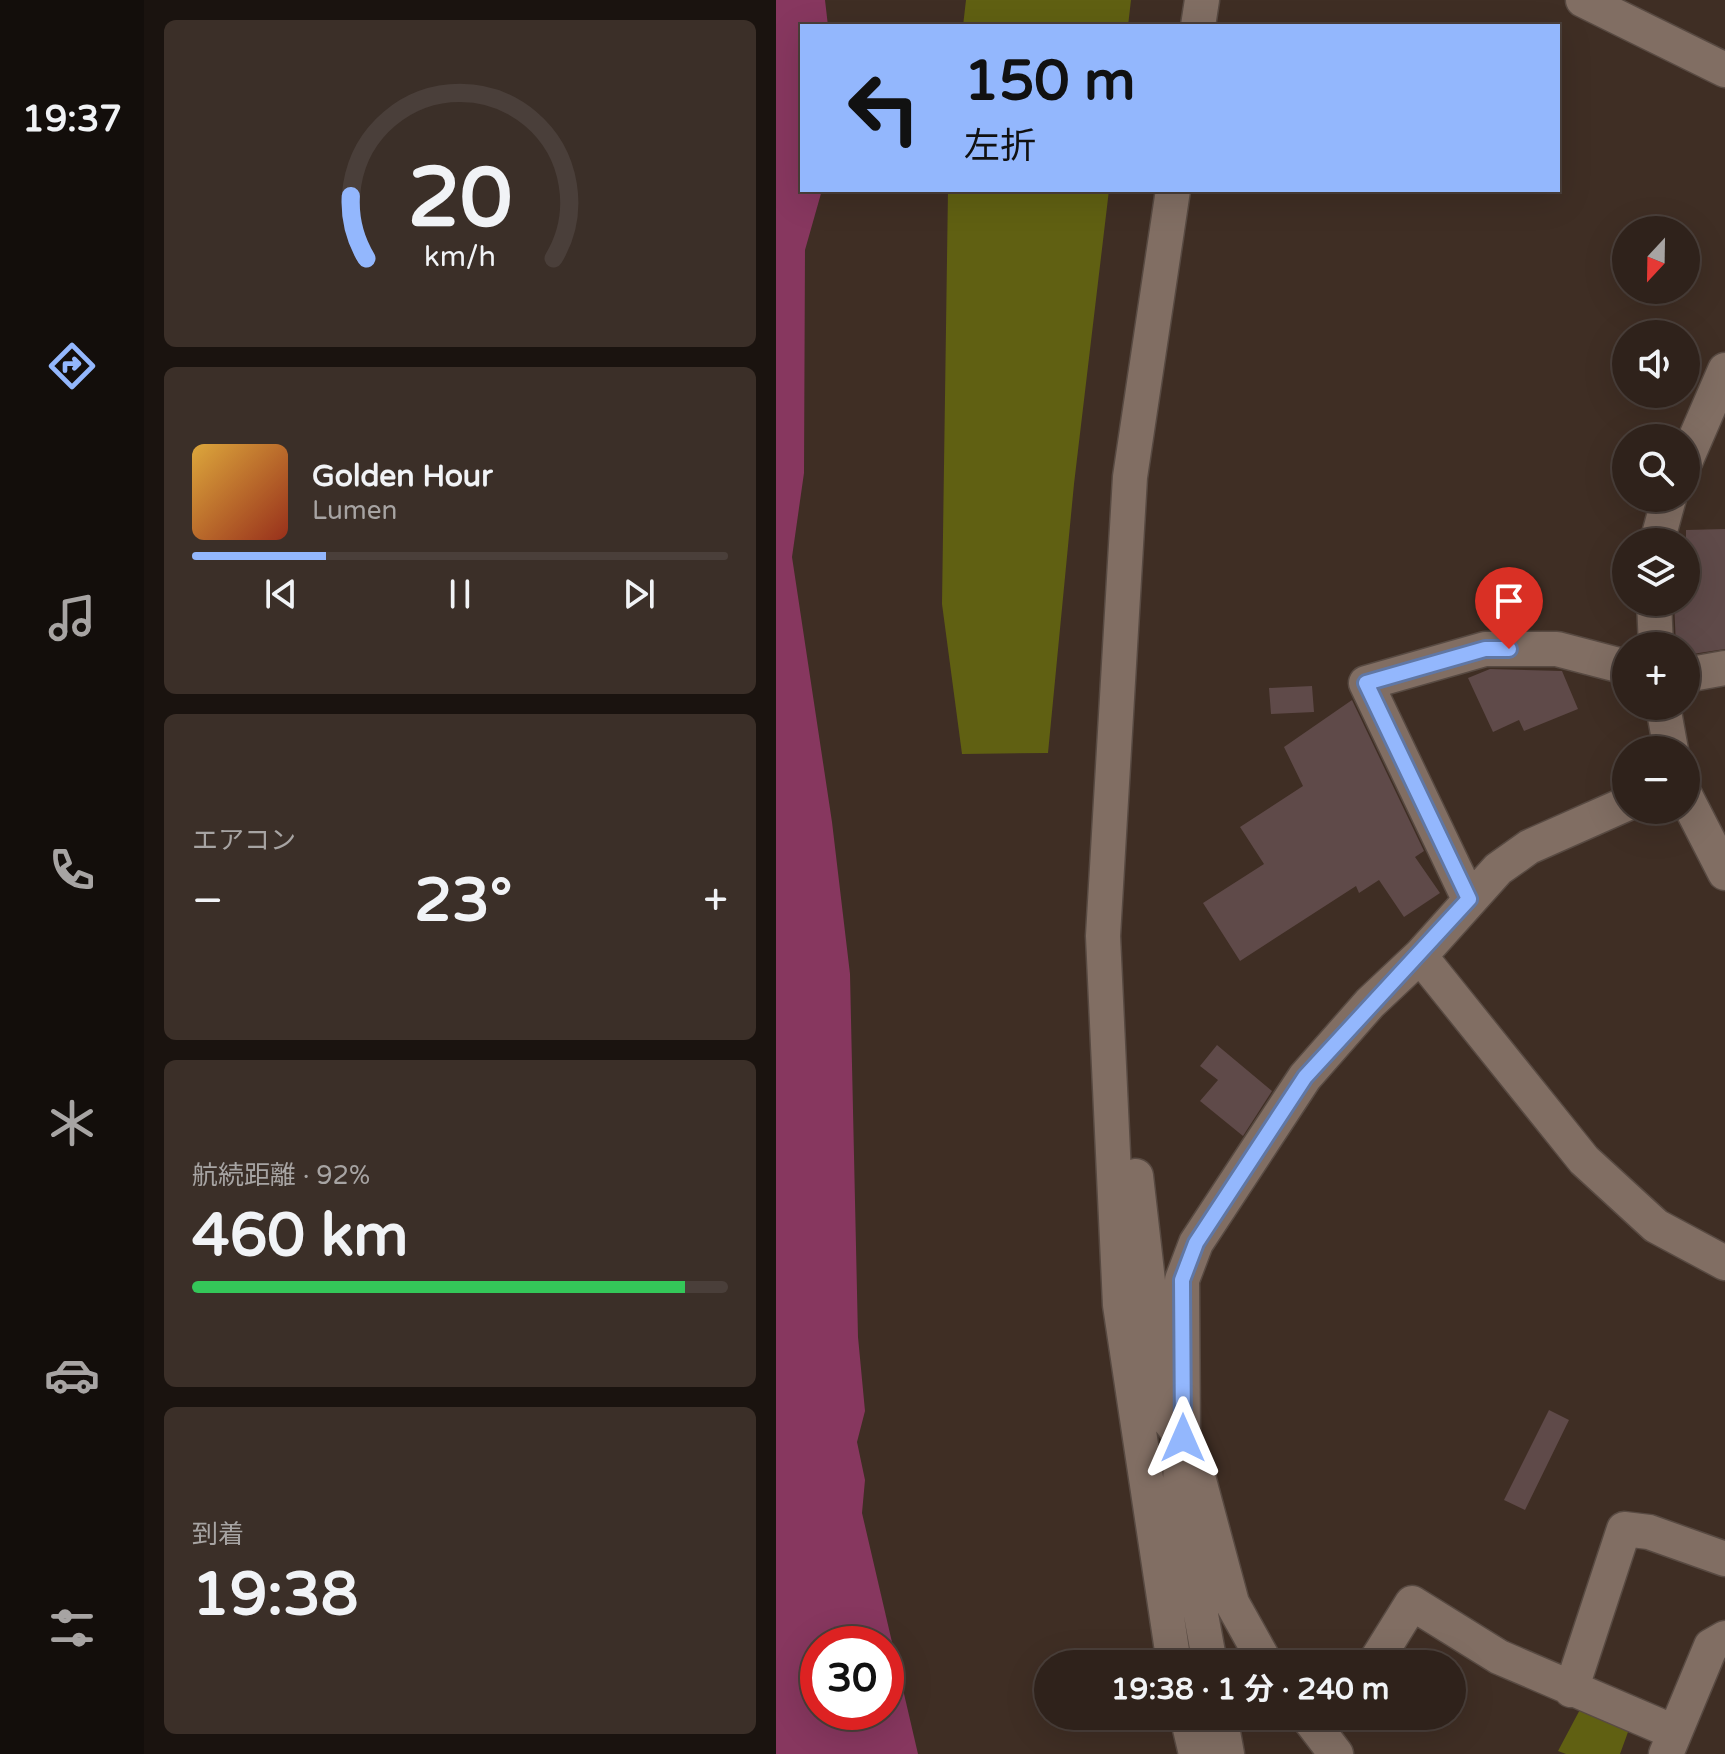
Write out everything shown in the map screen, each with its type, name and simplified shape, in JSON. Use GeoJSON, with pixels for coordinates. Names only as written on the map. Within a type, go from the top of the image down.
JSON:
{"type":"FeatureCollection","features":[{"type":"Feature","properties":{"kind":"street"},"geometry":{"type":"LineString","coordinates":[[1198,24],[1202,0]]}},
{"type":"Feature","properties":{"kind":"street"},"geometry":{"type":"LineString","coordinates":[[1583,0],[1725,70]]}},
{"type":"Feature","properties":{"kind":"street"},"geometry":{"type":"LineString","coordinates":[[1172,1650],[1120,1305],[1103,936],[1130,477],[1173,192]]}},
{"type":"Feature","properties":{"kind":"street"},"geometry":{"type":"LineString","coordinates":[[1700,428],[1725,370]]}},
{"type":"Feature","properties":{"kind":"street"},"geometry":{"type":"LineString","coordinates":[[1469,899],[1366,683],[1485,649],[1557,649],[1612,663]]}},
{"type":"Feature","properties":{"kind":"street"},"geometry":{"type":"LineString","coordinates":[[1700,672],[1725,668]]}},
{"type":"Feature","properties":{"kind":"street"},"geometry":{"type":"LineString","coordinates":[[1207,1650],[1179,1494],[1183,1438],[1182,1280],[1196,1243],[1305,1077],[1370,1003],[1420,956],[1469,899],[1498,869],[1529,847],[1612,810]]}},
{"type":"Feature","properties":{"kind":"street"},"geometry":{"type":"LineString","coordinates":[[1700,824],[1725,873]]}},
{"type":"Feature","properties":{"kind":"street"},"geometry":{"type":"LineString","coordinates":[[1420,956],[1602,1178],[1656,1226],[1725,1263]]}},
{"type":"Feature","properties":{"kind":"street"},"geometry":{"type":"LineString","coordinates":[[1108,1045],[1123,1066],[1130,1098],[1141,1236],[1160,1386],[1168,1419],[1183,1438],[1196,1469],[1232,1603],[1258,1650]]}},
{"type":"Feature","properties":{"kind":"street"},"geometry":{"type":"LineString","coordinates":[[1571,1690],[1624,1529],[1649,1532],[1725,1559]]}},
{"type":"Feature","properties":{"kind":"street"},"geometry":{"type":"LineString","coordinates":[[1383,1650],[1412,1603],[1499,1657],[1571,1690],[1670,1743],[1711,1646],[1725,1638]]}},
{"type":"Feature","properties":{"kind":"street"},"geometry":{"type":"LineString","coordinates":[[1190,1730],[1196,1754]]}},
{"type":"Feature","properties":{"kind":"street"},"geometry":{"type":"LineString","coordinates":[[1223,1730],[1227,1754]]}},
{"type":"Feature","properties":{"kind":"shaded area"},"geometry":{"type":"Polygon","coordinates":[[[776,0],[825,0],[828,24],[800,24],[800,192],[821,192],[805,250],[804,473],[792,557],[832,822],[850,974],[858,1337],[865,1411],[857,1442],[865,1480],[862,1513],[888,1626],[800,1626],[800,1730],[904,1730],[904,1694],[918,1754],[776,1754],[776,0]]]}},
{"type":"Feature","properties":{"kind":"shaded area"},"geometry":{"type":"Polygon","coordinates":[[[966,0],[1131,0],[1128,24],[963,24],[966,0]]]}},
{"type":"Feature","properties":{"kind":"shaded area"},"geometry":{"type":"Polygon","coordinates":[[[948,192],[1109,192],[1074,484],[1048,753],[962,754],[942,604],[948,192]]]}},
{"type":"Feature","properties":{"kind":"shaded area"},"geometry":{"type":"Polygon","coordinates":[[[1584,1702],[1632,1721],[1620,1754],[1566,1754],[1558,1751],[1584,1702]]]}},
{"type":"Feature","properties":{"kind":"building"},"geometry":{"type":"Polygon","coordinates":[[[1725,529],[1725,649],[1700,653],[1700,632],[1675,632],[1675,616],[1700,616],[1700,530],[1725,529]]]}},
{"type":"Feature","properties":{"kind":"building"},"geometry":{"type":"Polygon","coordinates":[[[1490,669],[1562,671],[1578,709],[1524,731],[1519,720],[1493,732],[1468,678],[1490,669]]]}},
{"type":"Feature","properties":{"kind":"building"},"geometry":{"type":"Polygon","coordinates":[[[1312,686],[1314,712],[1271,714],[1269,688],[1312,686]]]}},
{"type":"Feature","properties":{"kind":"building"},"geometry":{"type":"Polygon","coordinates":[[[1352,700],[1424,851],[1415,857],[1440,893],[1404,917],[1379,880],[1359,893],[1356,886],[1240,961],[1203,903],[1264,864],[1240,827],[1303,786],[1284,747],[1352,700]]]}},
{"type":"Feature","properties":{"kind":"building"},"geometry":{"type":"Polygon","coordinates":[[[1217,1045],[1272,1091],[1243,1136],[1200,1101],[1218,1080],[1200,1066],[1217,1045]]]}},
{"type":"Feature","properties":{"kind":"building"},"geometry":{"type":"Polygon","coordinates":[[[1549,1410],[1569,1420],[1525,1510],[1504,1500],[1549,1410]]]}},
{"type":"Feature","properties":{"kind":"route"},"geometry":{"type":"LineString","coordinates":[[1183,1438],[1182,1280],[1196,1243],[1305,1077],[1370,1003],[1420,956],[1469,899],[1366,683],[1485,649],[1509,649]]}}]}
